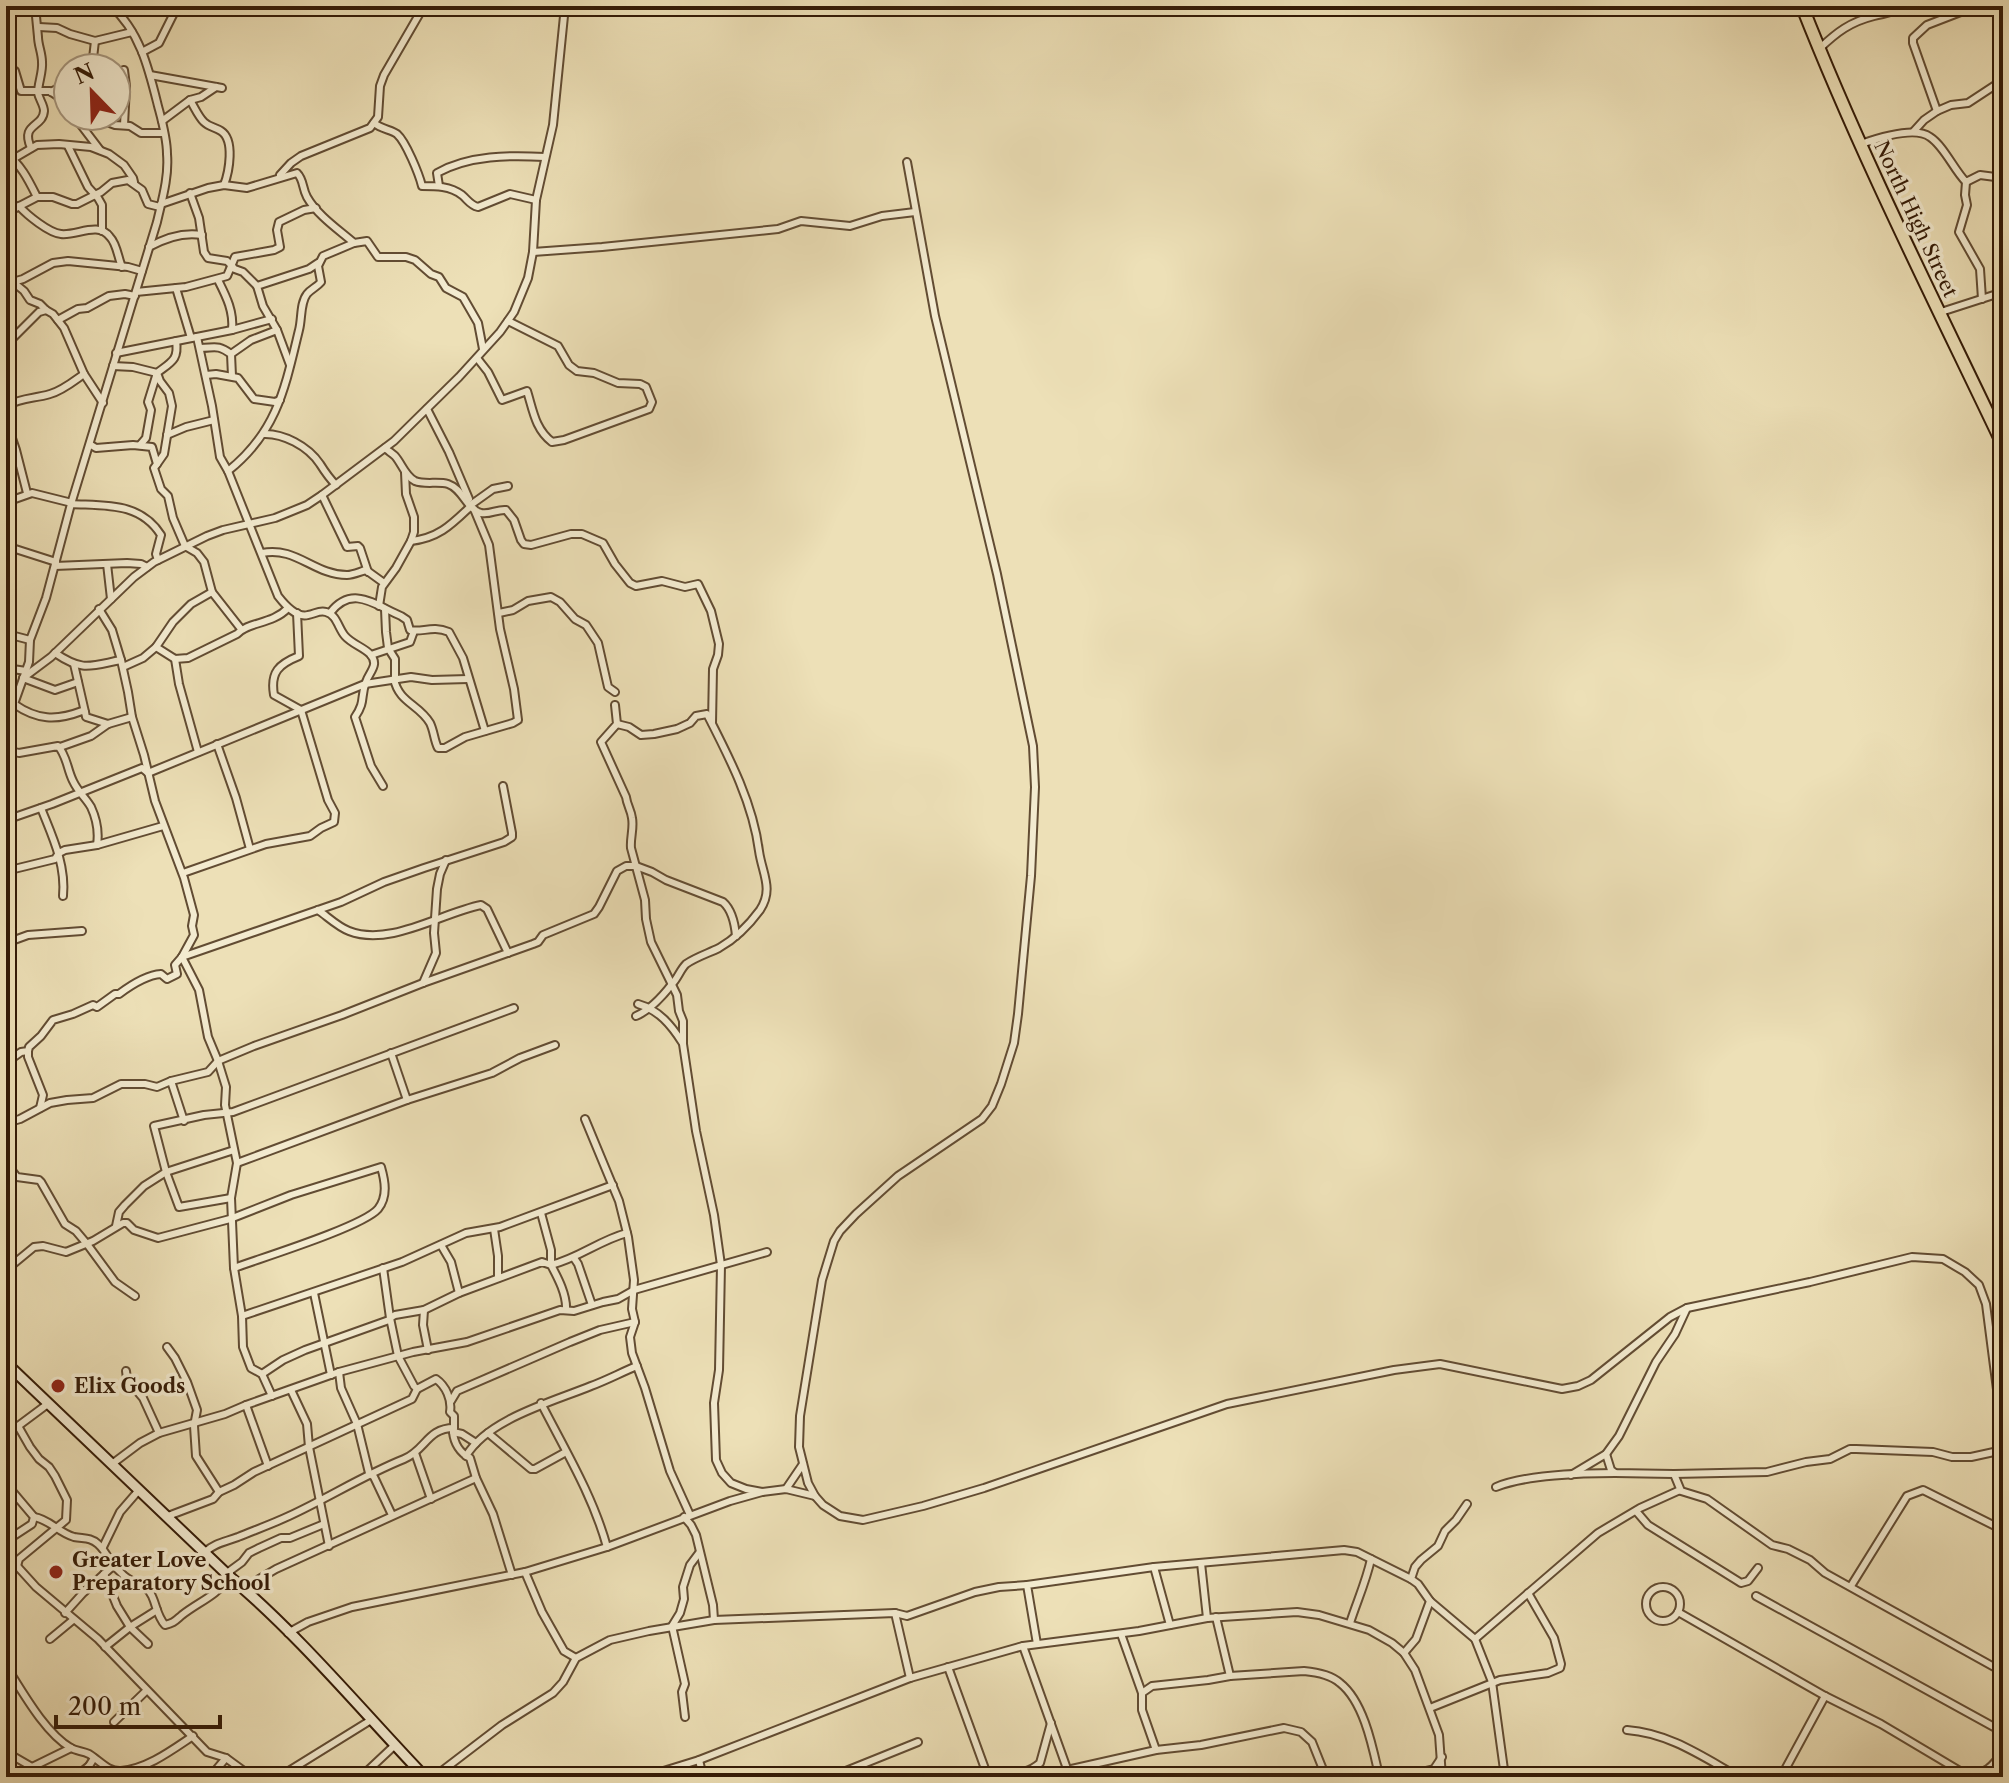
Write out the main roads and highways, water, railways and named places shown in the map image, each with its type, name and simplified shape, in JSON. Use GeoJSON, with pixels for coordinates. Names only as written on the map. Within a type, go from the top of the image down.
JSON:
{"type":"FeatureCollection","features":[{"type":"Feature","properties":{"kind":"highway","name":"North High Street"},"geometry":{"type":"LineString","coordinates":[[1802,6],[1861,144],[2001,437]]}},
{"type":"Feature","properties":{"kind":"main road"},"geometry":{"type":"LineString","coordinates":[[9,1370],[49,1403],[250,1594],[315,1658],[425,1777]]}},
{"type":"Feature","properties":{"kind":"place","name":"Elix Goods"},"geometry":{"type":"Point","coordinates":[58,1386]}},
{"type":"Feature","properties":{"kind":"place","name":"Greater Love Preparatory School"},"geometry":{"type":"Point","coordinates":[56,1572]}}]}
